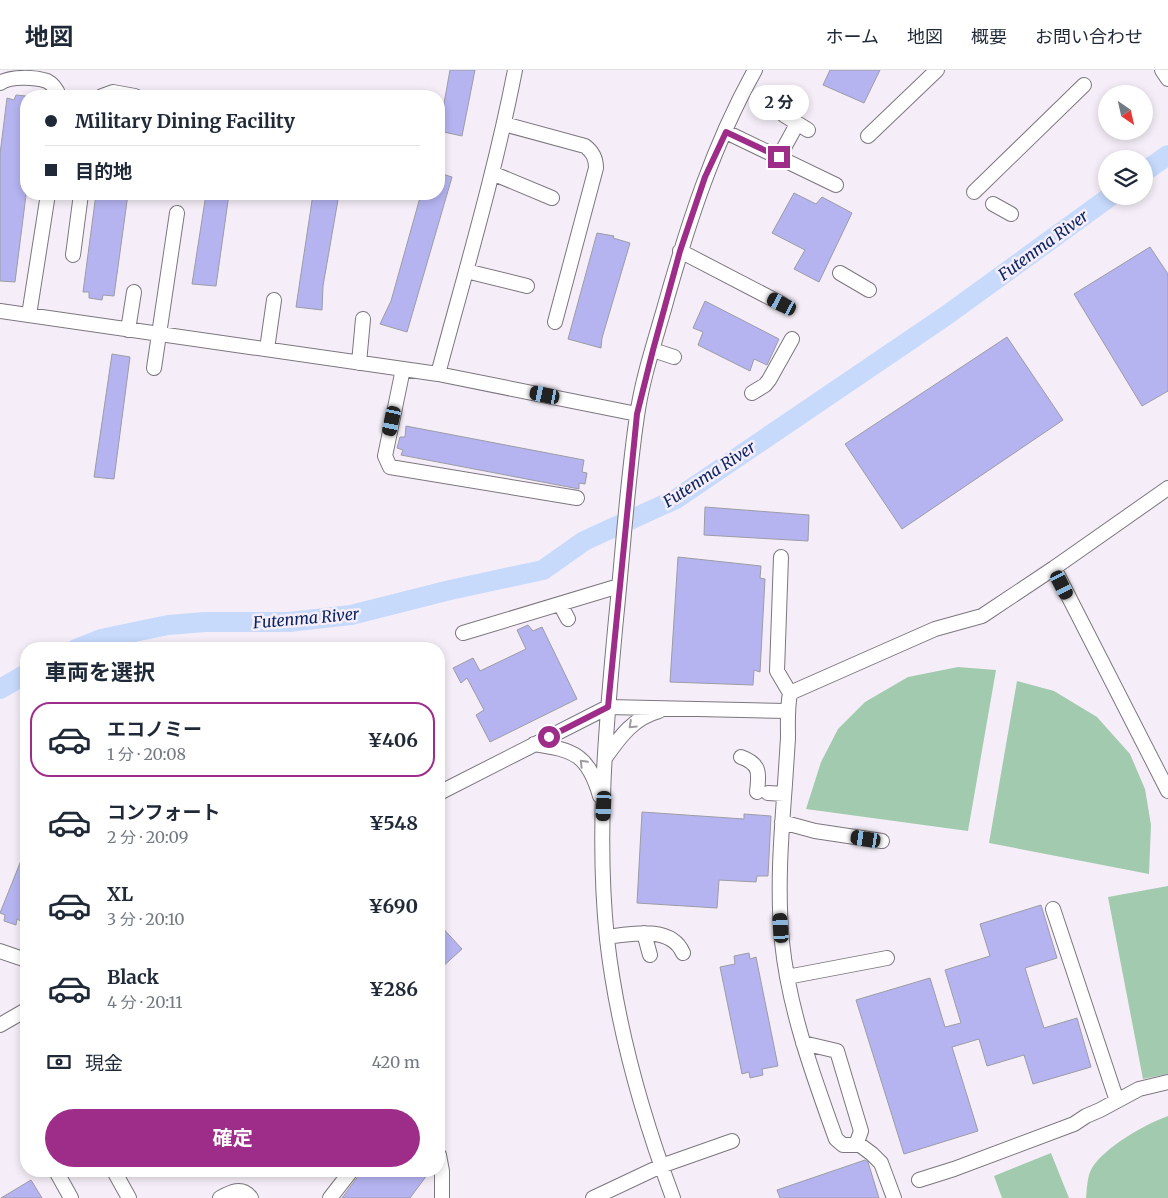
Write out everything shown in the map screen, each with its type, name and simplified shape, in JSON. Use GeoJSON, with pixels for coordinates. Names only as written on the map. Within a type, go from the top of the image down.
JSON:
{"type":"FeatureCollection","features":[{"type":"Feature","properties":{"kind":"lane"},"geometry":{"type":"LineString","coordinates":[[438,374],[492,173],[515,70]]}},
{"type":"Feature","properties":{"kind":"lane"},"geometry":{"type":"LineString","coordinates":[[673,1198],[661,1166],[636,1084],[613,982],[607,937],[602,858],[608,707],[637,414],[680,251],[705,177],[755,70]]}},
{"type":"Feature","properties":{"kind":"lane"},"geometry":{"type":"LineString","coordinates":[[868,136],[938,70]]}},
{"type":"Feature","properties":{"kind":"lane"},"geometry":{"type":"LineString","coordinates":[[1162,70],[1168,79]]}},
{"type":"Feature","properties":{"kind":"lane"},"geometry":{"type":"LineString","coordinates":[[0,84],[16,77],[47,81],[56,90]]}},
{"type":"Feature","properties":{"kind":"lane"},"geometry":{"type":"LineString","coordinates":[[974,192],[1084,85]]}},
{"type":"Feature","properties":{"kind":"lane"},"geometry":{"type":"LineString","coordinates":[[779,157],[802,127],[784,115]]}},
{"type":"Feature","properties":{"kind":"lane"},"geometry":{"type":"LineString","coordinates":[[504,124],[585,146],[590,150],[596,161],[596,168],[555,322]]}},
{"type":"Feature","properties":{"kind":"lane"},"geometry":{"type":"LineString","coordinates":[[726,132],[836,185]]}},
{"type":"Feature","properties":{"kind":"lane"},"geometry":{"type":"LineString","coordinates":[[492,173],[552,198]]}},
{"type":"Feature","properties":{"kind":"lane"},"geometry":{"type":"LineString","coordinates":[[29,315],[47,200]]}},
{"type":"Feature","properties":{"kind":"lane"},"geometry":{"type":"LineString","coordinates":[[73,256],[80,200]]}},
{"type":"Feature","properties":{"kind":"lane"},"geometry":{"type":"LineString","coordinates":[[993,204],[1011,214]]}},
{"type":"Feature","properties":{"kind":"lane"},"geometry":{"type":"LineString","coordinates":[[154,368],[177,213]]}},
{"type":"Feature","properties":{"kind":"lane"},"geometry":{"type":"LineString","coordinates":[[680,251],[782,304]]}},
{"type":"Feature","properties":{"kind":"lane"},"geometry":{"type":"LineString","coordinates":[[466,271],[527,286]]}},
{"type":"Feature","properties":{"kind":"lane"},"geometry":{"type":"LineString","coordinates":[[840,273],[868,290]]}},
{"type":"Feature","properties":{"kind":"lane"},"geometry":{"type":"LineString","coordinates":[[128,330],[134,292]]}},
{"type":"Feature","properties":{"kind":"lane"},"geometry":{"type":"LineString","coordinates":[[267,350],[274,300]]}},
{"type":"Feature","properties":{"kind":"lane"},"geometry":{"type":"LineString","coordinates":[[0,311],[438,374],[637,414]]}},
{"type":"Feature","properties":{"kind":"lane"},"geometry":{"type":"LineString","coordinates":[[359,362],[363,319]]}},
{"type":"Feature","properties":{"kind":"lane"},"geometry":{"type":"LineString","coordinates":[[752,393],[765,385],[769,380],[792,339]]}},
{"type":"Feature","properties":{"kind":"lane"},"geometry":{"type":"LineString","coordinates":[[653,350],[674,357]]}},
{"type":"Feature","properties":{"kind":"lane"},"geometry":{"type":"LineString","coordinates":[[403,369],[385,456],[390,467],[577,498]]}},
{"type":"Feature","properties":{"kind":"lane"},"geometry":{"type":"LineString","coordinates":[[790,693],[936,629],[982,616],[1168,488]]}},
{"type":"Feature","properties":{"kind":"lane"},"geometry":{"type":"LineString","coordinates":[[781,557],[777,671],[790,693],[787,711],[788,738],[779,899],[782,943],[787,977],[802,1043],[836,1139],[843,1145],[860,1145],[881,1163],[894,1198]]}},
{"type":"Feature","properties":{"kind":"lane"},"geometry":{"type":"LineString","coordinates":[[1054,568],[1168,790]]}},
{"type":"Feature","properties":{"kind":"lane"},"geometry":{"type":"LineString","coordinates":[[463,633],[620,586]]}},
{"type":"Feature","properties":{"kind":"lane"},"geometry":{"type":"LineString","coordinates":[[560,604],[568,619]]}},
{"type":"Feature","properties":{"kind":"lane"},"geometry":{"type":"LineString","coordinates":[[445,790],[608,707],[787,711]]}},
{"type":"Feature","properties":{"kind":"lane"},"geometry":{"type":"LineString","coordinates":[[606,758],[622,735],[638,720],[648,714],[669,709]]}},
{"type":"Feature","properties":{"kind":"lane"},"geometry":{"type":"LineString","coordinates":[[534,744],[559,748],[584,761],[594,776],[604,806]]}},
{"type":"Feature","properties":{"kind":"lane"},"geometry":{"type":"LineString","coordinates":[[741,758],[749,760],[756,766],[762,792],[784,794]]}},
{"type":"Feature","properties":{"kind":"lane"},"geometry":{"type":"LineString","coordinates":[[782,822],[815,831],[882,841]]}},
{"type":"Feature","properties":{"kind":"lane"},"geometry":{"type":"LineString","coordinates":[[1053,909],[1117,1101]]}},
{"type":"Feature","properties":{"kind":"lane"},"geometry":{"type":"LineString","coordinates":[[607,937],[644,933],[670,937],[680,946],[683,953]]}},
{"type":"Feature","properties":{"kind":"lane"},"geometry":{"type":"LineString","coordinates":[[644,933],[650,956]]}},
{"type":"Feature","properties":{"kind":"lane"},"geometry":{"type":"LineString","coordinates":[[0,951],[20,958]]}},
{"type":"Feature","properties":{"kind":"lane"},"geometry":{"type":"LineString","coordinates":[[787,977],[887,958]]}},
{"type":"Feature","properties":{"kind":"lane"},"geometry":{"type":"LineString","coordinates":[[0,1025],[20,1013]]}},
{"type":"Feature","properties":{"kind":"lane"},"geometry":{"type":"LineString","coordinates":[[802,1043],[837,1051],[861,1131],[856,1145]]}},
{"type":"Feature","properties":{"kind":"lane"},"geometry":{"type":"LineString","coordinates":[[919,1180],[954,1169],[1074,1124],[1138,1090],[1168,1082]]}},
{"type":"Feature","properties":{"kind":"lane"},"geometry":{"type":"LineString","coordinates":[[593,1198],[661,1166],[732,1141]]}},
{"type":"Feature","properties":{"kind":"lane"},"geometry":{"type":"LineString","coordinates":[[59,1177],[71,1198]]}},
{"type":"Feature","properties":{"kind":"lane"},"geometry":{"type":"LineString","coordinates":[[117,1177],[129,1198]]}},
{"type":"Feature","properties":{"kind":"lane"},"geometry":{"type":"LineString","coordinates":[[330,1198],[346,1177]]}},
{"type":"Feature","properties":{"kind":"lane"},"geometry":{"type":"LineString","coordinates":[[442,1177],[442,1198]]}},
{"type":"Feature","properties":{"kind":"lane"},"geometry":{"type":"LineString","coordinates":[[220,1198],[236,1190],[249,1194],[252,1198]]}},
{"type":"Feature","properties":{"kind":"green space"},"geometry":{"type":"Polygon","coordinates":[[[958,667],[996,670],[968,831],[806,809],[821,762],[838,729],[865,702],[908,677],[958,667]]]}},
{"type":"Feature","properties":{"kind":"green space"},"geometry":{"type":"Polygon","coordinates":[[[1017,681],[1054,691],[1097,717],[1130,754],[1145,789],[1151,825],[1149,874],[989,843],[1017,681]]]}},
{"type":"Feature","properties":{"kind":"green space"},"geometry":{"type":"Polygon","coordinates":[[[1168,886],[1168,1074],[1143,1079],[1108,897],[1168,886]]]}},
{"type":"Feature","properties":{"kind":"green space"},"geometry":{"type":"Polygon","coordinates":[[[1168,1116],[1168,1198],[1086,1198],[1089,1175],[1092,1168],[1106,1152],[1126,1137],[1168,1116]]]}},
{"type":"Feature","properties":{"kind":"green space"},"geometry":{"type":"Polygon","coordinates":[[[1051,1153],[1069,1198],[1002,1198],[994,1176],[1051,1153]]]}},
{"type":"Feature","properties":{"kind":"building"},"geometry":{"type":"Polygon","coordinates":[[[450,70],[475,70],[462,136],[445,132],[445,98],[450,70]]]}},
{"type":"Feature","properties":{"kind":"building"},"geometry":{"type":"Polygon","coordinates":[[[830,70],[880,70],[864,103],[823,85],[830,70]]]}},
{"type":"Feature","properties":{"kind":"building"},"geometry":{"type":"Polygon","coordinates":[[[16,95],[20,95],[20,200],[25,200],[15,282],[0,281],[0,154],[7,98],[14,100],[16,95]]]}},
{"type":"Feature","properties":{"kind":"building"},"geometry":{"type":"Polygon","coordinates":[[[445,175],[452,177],[407,332],[380,324],[391,301],[419,200],[445,200],[445,175]]]}},
{"type":"Feature","properties":{"kind":"building"},"geometry":{"type":"Polygon","coordinates":[[[794,193],[816,204],[822,197],[852,213],[819,282],[794,269],[805,250],[772,233],[794,193]]]}},
{"type":"Feature","properties":{"kind":"building"},"geometry":{"type":"Polygon","coordinates":[[[95,200],[127,200],[114,296],[103,295],[102,300],[89,298],[89,292],[83,292],[95,200]]]}},
{"type":"Feature","properties":{"kind":"building"},"geometry":{"type":"Polygon","coordinates":[[[205,200],[228,200],[216,286],[192,284],[205,200]]]}},
{"type":"Feature","properties":{"kind":"building"},"geometry":{"type":"Polygon","coordinates":[[[312,200],[338,200],[323,286],[322,310],[296,307],[312,200]]]}},
{"type":"Feature","properties":{"kind":"building"},"geometry":{"type":"Polygon","coordinates":[[[597,233],[614,236],[613,238],[630,243],[602,338],[601,348],[568,339],[597,233]]]}},
{"type":"Feature","properties":{"kind":"building"},"geometry":{"type":"Polygon","coordinates":[[[1150,247],[1168,274],[1168,391],[1142,406],[1074,294],[1150,247]]]}},
{"type":"Feature","properties":{"kind":"building"},"geometry":{"type":"Polygon","coordinates":[[[705,301],[779,339],[767,365],[754,359],[750,371],[698,345],[703,332],[693,328],[705,301]]]}},
{"type":"Feature","properties":{"kind":"building"},"geometry":{"type":"Polygon","coordinates":[[[1007,337],[1063,420],[902,529],[845,444],[1007,337]]]}},
{"type":"Feature","properties":{"kind":"building"},"geometry":{"type":"Polygon","coordinates":[[[112,354],[130,357],[114,479],[94,477],[112,354]]]}},
{"type":"Feature","properties":{"kind":"building"},"geometry":{"type":"Polygon","coordinates":[[[406,426],[584,460],[582,472],[587,473],[585,484],[579,483],[579,489],[401,455],[403,450],[397,448],[400,437],[405,437],[406,426]]]}},
{"type":"Feature","properties":{"kind":"building"},"geometry":{"type":"Polygon","coordinates":[[[705,507],[809,515],[808,541],[704,535],[705,507]]]}},
{"type":"Feature","properties":{"kind":"building"},"geometry":{"type":"Polygon","coordinates":[[[678,557],[761,566],[760,578],[765,579],[760,672],[754,670],[753,685],[670,682],[678,557]]]}},
{"type":"Feature","properties":{"kind":"building"},"geometry":{"type":"Polygon","coordinates":[[[528,625],[533,631],[542,627],[577,699],[490,742],[476,715],[484,710],[467,678],[461,683],[453,668],[473,658],[480,671],[526,649],[517,630],[528,625]]]}},
{"type":"Feature","properties":{"kind":"building"},"geometry":{"type":"Polygon","coordinates":[[[642,812],[744,819],[744,814],[771,816],[768,876],[757,876],[756,882],[719,880],[717,908],[637,903],[642,812]]]}},
{"type":"Feature","properties":{"kind":"building"},"geometry":{"type":"Polygon","coordinates":[[[20,863],[20,921],[17,919],[16,925],[4,921],[5,915],[0,913],[20,863]]]}},
{"type":"Feature","properties":{"kind":"building"},"geometry":{"type":"Polygon","coordinates":[[[1041,905],[1057,958],[1025,968],[1044,1028],[1077,1018],[1091,1067],[1033,1084],[1024,1055],[987,1066],[979,1039],[952,1047],[978,1131],[904,1154],[856,1000],[930,978],[945,1027],[961,1023],[945,970],[990,956],[980,924],[1041,905]]]}},
{"type":"Feature","properties":{"kind":"building"},"geometry":{"type":"Polygon","coordinates":[[[445,931],[462,949],[445,965],[445,931]]]}},
{"type":"Feature","properties":{"kind":"building"},"geometry":{"type":"Polygon","coordinates":[[[749,953],[750,959],[756,957],[778,1066],[762,1069],[763,1075],[750,1078],[749,1072],[742,1074],[720,967],[735,964],[734,956],[749,953]]]}},
{"type":"Feature","properties":{"kind":"building"},"geometry":{"type":"Polygon","coordinates":[[[865,1160],[868,1162],[879,1198],[780,1198],[777,1190],[865,1160]]]}},
{"type":"Feature","properties":{"kind":"building"},"geometry":{"type":"Polygon","coordinates":[[[358,1177],[426,1177],[410,1198],[342,1198],[358,1177]]]}},
{"type":"Feature","properties":{"kind":"building"},"geometry":{"type":"Polygon","coordinates":[[[31,1180],[42,1198],[1,1198],[31,1180]]]}},
{"type":"Feature","properties":{"kind":"waterway","name":"Futenma River"},"geometry":{"type":"LineString","coordinates":[[1153,166],[1168,155]]}},
{"type":"Feature","properties":{"kind":"waterway","name":"Futenma River"},"geometry":{"type":"LineString","coordinates":[[94,642],[168,625],[205,622],[289,622],[351,615],[450,590],[543,570],[584,541],[676,499],[947,315],[1099,205]]}},
{"type":"Feature","properties":{"kind":"waterway","name":"Futenma River"},"geometry":{"type":"LineString","coordinates":[[0,689],[20,677]]}},
{"type":"Feature","properties":{"kind":"route"},"geometry":{"type":"LineString","coordinates":[[549,737],[608,707],[637,414],[680,251],[705,177],[726,132],[779,157]]}}]}
